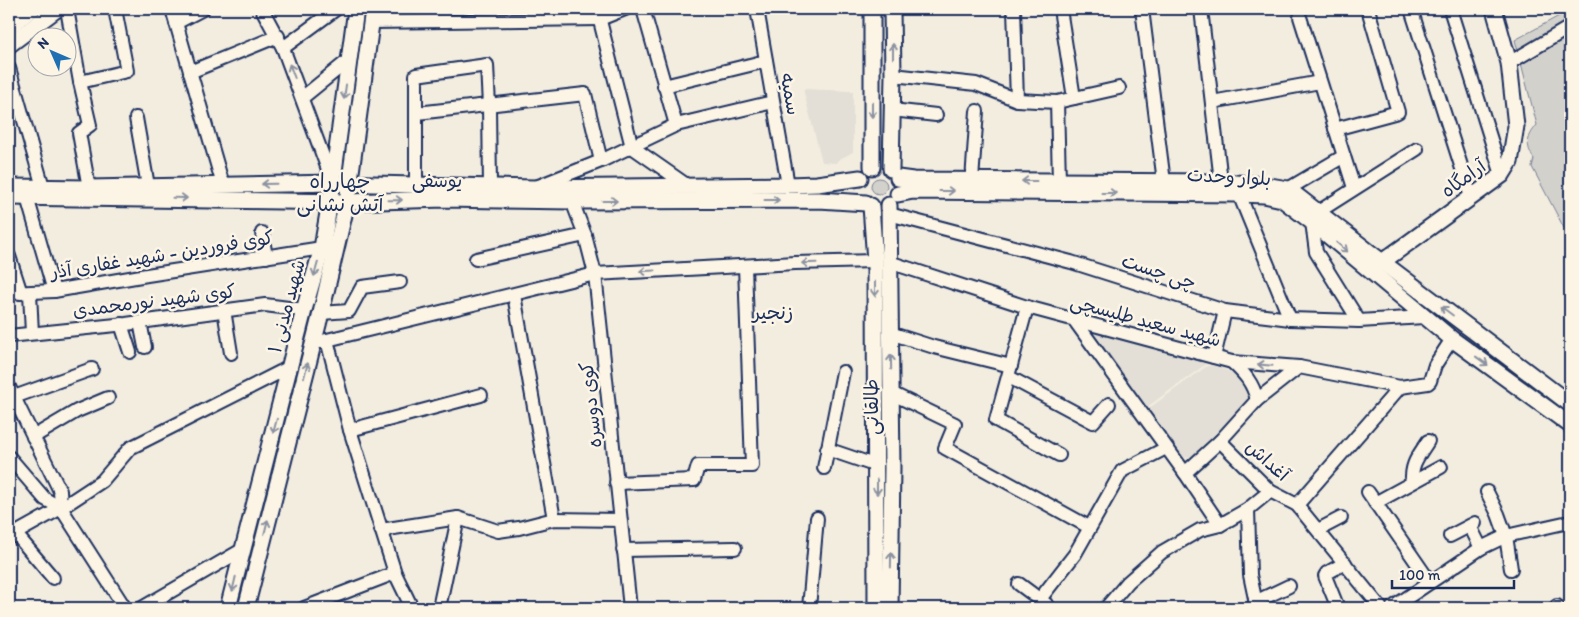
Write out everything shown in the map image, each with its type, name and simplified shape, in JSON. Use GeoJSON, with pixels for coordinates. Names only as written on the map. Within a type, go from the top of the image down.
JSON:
{"type":"FeatureCollection","features":[{"type":"Feature","properties":{"kind":"main road"},"geometry":{"type":"LineString","coordinates":[[15,19],[32,9]]}},
{"type":"Feature","properties":{"kind":"main road"},"geometry":{"type":"LineString","coordinates":[[872,9],[872,167]]}},
{"type":"Feature","properties":{"kind":"main road"},"geometry":{"type":"LineString","coordinates":[[892,9],[892,110],[895,174],[900,186],[892,205],[880,207],[868,204],[858,189],[863,173],[872,167],[878,166],[895,174]]}},
{"type":"Feature","properties":{"kind":"main road","name":"آرامگاه"},"geometry":{"type":"LineString","coordinates":[[1382,262],[1502,175],[1510,162],[1516,126],[1509,64],[1494,9]]}},
{"type":"Feature","properties":{"kind":"main road"},"geometry":{"type":"LineString","coordinates":[[9,45],[56,10]]}},
{"type":"Feature","properties":{"kind":"main road","name":"شهید مدنی ۱"},"geometry":{"type":"LineString","coordinates":[[246,608],[320,342],[321,313],[347,202],[372,15]]}},
{"type":"Feature","properties":{"kind":"main road","name":"شهید مدنی ۱"},"geometry":{"type":"LineString","coordinates":[[228,608],[304,310],[322,248],[333,183],[355,16]]}},
{"type":"Feature","properties":{"kind":"main road","name":"بلوار وحدت"},"geometry":{"type":"LineString","coordinates":[[895,174],[913,180],[972,180],[1058,186],[1238,188],[1264,185],[1288,189],[1315,217],[1424,317],[1570,426]]}},
{"type":"Feature","properties":{"kind":"main road","name":"یوسفی"},"geometry":{"type":"LineString","coordinates":[[9,187],[89,188],[347,202],[490,188],[788,186],[860,178]]}},
{"type":"Feature","properties":{"kind":"main road","name":"یوسفی"},"geometry":{"type":"LineString","coordinates":[[9,197],[149,192],[223,185],[349,183],[416,185],[445,192],[572,201],[819,200],[868,204]]}},
{"type":"Feature","properties":{"kind":"main road"},"geometry":{"type":"LineString","coordinates":[[818,184],[819,200]]}},
{"type":"Feature","properties":{"kind":"main road","name":"بلوار وحدت"},"geometry":{"type":"LineString","coordinates":[[892,205],[913,191],[1058,186]]}},
{"type":"Feature","properties":{"kind":"main road","name":"بلوار وحدت"},"geometry":{"type":"LineString","coordinates":[[1238,188],[1282,199],[1315,217],[1382,262],[1570,404]]}},
{"type":"Feature","properties":{"kind":"main road","name":"طالقانی"},"geometry":{"type":"LineString","coordinates":[[868,204],[882,261],[890,333],[892,392],[890,608]]}},
{"type":"Feature","properties":{"kind":"main road","name":"طالقانی"},"geometry":{"type":"LineString","coordinates":[[876,608],[882,261],[892,205]]}},
{"type":"Feature","properties":{"kind":"main road"},"geometry":{"type":"LineString","coordinates":[[304,310],[321,313]]}},
{"type":"Feature","properties":{"kind":"main road"},"geometry":{"type":"LineString","coordinates":[[297,339],[320,342]]}},
{"type":"Feature","properties":{"kind":"street"},"geometry":{"type":"LineString","coordinates":[[80,82],[127,71],[115,9]]}},
{"type":"Feature","properties":{"kind":"street"},"geometry":{"type":"LineString","coordinates":[[172,9],[223,185]]}},
{"type":"Feature","properties":{"kind":"street"},"geometry":{"type":"LineString","coordinates":[[176,23],[203,9]]}},
{"type":"Feature","properties":{"kind":"street"},"geometry":{"type":"LineString","coordinates":[[262,9],[281,42],[333,183]]}},
{"type":"Feature","properties":{"kind":"street"},"geometry":{"type":"LineString","coordinates":[[190,72],[281,42],[336,9]]}},
{"type":"Feature","properties":{"kind":"street"},"geometry":{"type":"LineString","coordinates":[[343,9],[355,16]]}},
{"type":"Feature","properties":{"kind":"street"},"geometry":{"type":"LineString","coordinates":[[372,15],[598,14],[625,9]]}},
{"type":"Feature","properties":{"kind":"street"},"geometry":{"type":"LineString","coordinates":[[643,9],[676,125]]}},
{"type":"Feature","properties":{"kind":"street","name":"سمیه"},"geometry":{"type":"LineString","coordinates":[[757,9],[788,186]]}},
{"type":"Feature","properties":{"kind":"street"},"geometry":{"type":"LineString","coordinates":[[1014,9],[1017,100]]}},
{"type":"Feature","properties":{"kind":"street"},"geometry":{"type":"LineString","coordinates":[[1060,9],[1074,98]]}},
{"type":"Feature","properties":{"kind":"street"},"geometry":{"type":"LineString","coordinates":[[1142,9],[1164,188]]}},
{"type":"Feature","properties":{"kind":"street"},"geometry":{"type":"LineString","coordinates":[[1201,9],[1222,188]]}},
{"type":"Feature","properties":{"kind":"street"},"geometry":{"type":"LineString","coordinates":[[1336,129],[1398,112],[1368,9]]}},
{"type":"Feature","properties":{"kind":"street"},"geometry":{"type":"LineString","coordinates":[[1411,9],[1471,197]]}},
{"type":"Feature","properties":{"kind":"street"},"geometry":{"type":"LineString","coordinates":[[1450,9],[1502,175]]}},
{"type":"Feature","properties":{"kind":"street"},"geometry":{"type":"LineString","coordinates":[[56,10],[80,82],[90,125],[79,134],[89,188]]}},
{"type":"Feature","properties":{"kind":"street"},"geometry":{"type":"LineString","coordinates":[[598,14],[632,147],[688,186]]}},
{"type":"Feature","properties":{"kind":"street"},"geometry":{"type":"LineString","coordinates":[[1300,17],[1354,188]]}},
{"type":"Feature","properties":{"kind":"street"},"geometry":{"type":"LineString","coordinates":[[1509,64],[1570,27]]}},
{"type":"Feature","properties":{"kind":"street"},"geometry":{"type":"LineString","coordinates":[[302,98],[350,59]]}},
{"type":"Feature","properties":{"kind":"street"},"geometry":{"type":"LineString","coordinates":[[664,86],[766,60]]}},
{"type":"Feature","properties":{"kind":"street"},"geometry":{"type":"LineString","coordinates":[[416,185],[416,75],[487,65],[490,188]]}},
{"type":"Feature","properties":{"kind":"street"},"geometry":{"type":"LineString","coordinates":[[9,68],[42,187]]}},
{"type":"Feature","properties":{"kind":"street"},"geometry":{"type":"LineString","coordinates":[[893,75],[976,84],[1017,100],[1057,102],[1119,88]]}},
{"type":"Feature","properties":{"kind":"street"},"geometry":{"type":"LineString","coordinates":[[1212,102],[1320,82]]}},
{"type":"Feature","properties":{"kind":"street"},"geometry":{"type":"LineString","coordinates":[[416,114],[585,94],[601,161]]}},
{"type":"Feature","properties":{"kind":"street"},"geometry":{"type":"LineString","coordinates":[[534,188],[601,161],[676,125],[772,102]]}},
{"type":"Feature","properties":{"kind":"street"},"geometry":{"type":"LineString","coordinates":[[1057,102],[1058,186]]}},
{"type":"Feature","properties":{"kind":"street"},"geometry":{"type":"LineString","coordinates":[[892,110],[936,115]]}},
{"type":"Feature","properties":{"kind":"street"},"geometry":{"type":"LineString","coordinates":[[972,180],[977,111]]}},
{"type":"Feature","properties":{"kind":"street"},"geometry":{"type":"LineString","coordinates":[[136,118],[149,192]]}},
{"type":"Feature","properties":{"kind":"street"},"geometry":{"type":"LineString","coordinates":[[1359,321],[1316,252],[1315,217],[1354,188],[1417,149]]}},
{"type":"Feature","properties":{"kind":"street"},"geometry":{"type":"LineString","coordinates":[[1288,189],[1344,156]]}},
{"type":"Feature","properties":{"kind":"street"},"geometry":{"type":"LineString","coordinates":[[1238,188],[1290,319]]}},
{"type":"Feature","properties":{"kind":"street"},"geometry":{"type":"LineString","coordinates":[[27,197],[54,291]]}},
{"type":"Feature","properties":{"kind":"street","name":"کوی دوسره"},"geometry":{"type":"LineString","coordinates":[[572,201],[585,235],[595,274],[630,608]]}},
{"type":"Feature","properties":{"kind":"street","name":"چی چست"},"geometry":{"type":"LineString","coordinates":[[892,205],[1225,311],[1290,319],[1359,321],[1424,317]]}},
{"type":"Feature","properties":{"kind":"street"},"geometry":{"type":"LineString","coordinates":[[262,233],[266,257]]}},
{"type":"Feature","properties":{"kind":"street"},"geometry":{"type":"LineString","coordinates":[[476,259],[585,235]]}},
{"type":"Feature","properties":{"kind":"street","name":"کوی فروردین - شهید غفاری آذر"},"geometry":{"type":"LineString","coordinates":[[20,293],[54,291],[322,248]]}},
{"type":"Feature","properties":{"kind":"street"},"geometry":{"type":"LineString","coordinates":[[9,256],[32,333]]}},
{"type":"Feature","properties":{"kind":"street"},"geometry":{"type":"LineString","coordinates":[[412,608],[394,574],[382,530],[320,342],[595,274],[882,261]]}},
{"type":"Feature","properties":{"kind":"street","name":"شهید سعید طلیسچی"},"geometry":{"type":"LineString","coordinates":[[882,261],[1075,321],[1232,362],[1299,367],[1400,387],[1428,383],[1435,365],[1452,339]]}},
{"type":"Feature","properties":{"kind":"street"},"geometry":{"type":"LineString","coordinates":[[616,483],[694,480],[698,466],[752,466],[745,266]]}},
{"type":"Feature","properties":{"kind":"street"},"geometry":{"type":"LineString","coordinates":[[321,313],[349,311],[362,287],[400,282]]}},
{"type":"Feature","properties":{"kind":"street"},"geometry":{"type":"LineString","coordinates":[[514,295],[554,519]]}},
{"type":"Feature","properties":{"kind":"street","name":"کوی شهید نورمحمدی"},"geometry":{"type":"LineString","coordinates":[[9,336],[140,322],[265,305],[304,310]]}},
{"type":"Feature","properties":{"kind":"street"},"geometry":{"type":"LineString","coordinates":[[1027,307],[996,420],[1059,455]]}},
{"type":"Feature","properties":{"kind":"street"},"geometry":{"type":"LineString","coordinates":[[224,310],[231,353]]}},
{"type":"Feature","properties":{"kind":"street"},"geometry":{"type":"LineString","coordinates":[[1214,357],[1225,311]]}},
{"type":"Feature","properties":{"kind":"street"},"geometry":{"type":"LineString","coordinates":[[1075,321],[1185,473],[1220,525]]}},
{"type":"Feature","properties":{"kind":"street"},"geometry":{"type":"LineString","coordinates":[[140,322],[145,347]]}},
{"type":"Feature","properties":{"kind":"street"},"geometry":{"type":"LineString","coordinates":[[121,324],[130,352]]}},
{"type":"Feature","properties":{"kind":"street"},"geometry":{"type":"LineString","coordinates":[[890,333],[1010,371],[1093,422],[1109,404]]}},
{"type":"Feature","properties":{"kind":"street"},"geometry":{"type":"LineString","coordinates":[[1232,362],[1254,388],[1257,400]]}},
{"type":"Feature","properties":{"kind":"street"},"geometry":{"type":"LineString","coordinates":[[53,578],[12,535],[61,508],[102,481],[130,448],[290,367]]}},
{"type":"Feature","properties":{"kind":"street","name":"آغداش"},"geometry":{"type":"LineString","coordinates":[[1299,367],[1257,400],[1220,441],[1270,491],[1297,505],[1381,608]]}},
{"type":"Feature","properties":{"kind":"street"},"geometry":{"type":"LineString","coordinates":[[61,508],[60,492],[11,392],[92,369]]}},
{"type":"Feature","properties":{"kind":"street"},"geometry":{"type":"LineString","coordinates":[[824,468],[843,372]]}},
{"type":"Feature","properties":{"kind":"street"},"geometry":{"type":"LineString","coordinates":[[1297,505],[1400,387]]}},
{"type":"Feature","properties":{"kind":"street"},"geometry":{"type":"LineString","coordinates":[[892,392],[955,424],[945,448],[1089,527]]}},
{"type":"Feature","properties":{"kind":"street"},"geometry":{"type":"LineString","coordinates":[[350,430],[481,395]]}},
{"type":"Feature","properties":{"kind":"street"},"geometry":{"type":"LineString","coordinates":[[34,436],[77,411],[108,398]]}},
{"type":"Feature","properties":{"kind":"street"},"geometry":{"type":"LineString","coordinates":[[1185,473],[1220,441]]}},
{"type":"Feature","properties":{"kind":"street"},"geometry":{"type":"LineString","coordinates":[[1412,482],[1414,462],[1428,441]]}},
{"type":"Feature","properties":{"kind":"street"},"geometry":{"type":"LineString","coordinates":[[1019,584],[1044,604],[1122,471],[1166,448]]}},
{"type":"Feature","properties":{"kind":"street"},"geometry":{"type":"LineString","coordinates":[[827,449],[877,466]]}},
{"type":"Feature","properties":{"kind":"street"},"geometry":{"type":"LineString","coordinates":[[9,457],[45,499],[61,508],[125,608]]}},
{"type":"Feature","properties":{"kind":"street"},"geometry":{"type":"LineString","coordinates":[[1430,582],[1372,498],[1412,482],[1441,467]]}},
{"type":"Feature","properties":{"kind":"street"},"geometry":{"type":"LineString","coordinates":[[1106,608],[1128,582],[1162,552],[1200,530],[1220,525],[1248,509],[1270,491]]}},
{"type":"Feature","properties":{"kind":"street"},"geometry":{"type":"LineString","coordinates":[[1487,492],[1506,536],[1511,569]]}},
{"type":"Feature","properties":{"kind":"street"},"geometry":{"type":"LineString","coordinates":[[1248,509],[1250,575],[1256,605],[1289,586]]}},
{"type":"Feature","properties":{"kind":"street"},"geometry":{"type":"LineString","coordinates":[[439,608],[458,518]]}},
{"type":"Feature","properties":{"kind":"street"},"geometry":{"type":"LineString","coordinates":[[382,530],[458,518],[498,531],[554,519],[620,520]]}},
{"type":"Feature","properties":{"kind":"street"},"geometry":{"type":"LineString","coordinates":[[810,608],[817,518]]}},
{"type":"Feature","properties":{"kind":"street"},"geometry":{"type":"LineString","coordinates":[[1318,530],[1341,518]]}},
{"type":"Feature","properties":{"kind":"street"},"geometry":{"type":"LineString","coordinates":[[1392,608],[1481,548],[1506,536],[1564,523]]}},
{"type":"Feature","properties":{"kind":"street"},"geometry":{"type":"LineString","coordinates":[[1450,536],[1473,525],[1481,548]]}},
{"type":"Feature","properties":{"kind":"street"},"geometry":{"type":"LineString","coordinates":[[623,550],[735,548]]}},
{"type":"Feature","properties":{"kind":"street"},"geometry":{"type":"LineString","coordinates":[[142,608],[242,550]]}},
{"type":"Feature","properties":{"kind":"street"},"geometry":{"type":"LineString","coordinates":[[1338,608],[1325,576],[1345,563]]}},
{"type":"Feature","properties":{"kind":"street"},"geometry":{"type":"LineString","coordinates":[[304,608],[394,574]]}},
{"type":"Feature","properties":{"kind":"shaded area"},"geometry":{"type":"Polygon","coordinates":[[[1570,10],[1570,222],[1564,228],[1532,167],[1534,159],[1529,149],[1528,141],[1537,125],[1515,40],[1570,10]]]}},
{"type":"Feature","properties":{"kind":"shaded area"},"geometry":{"type":"Polygon","coordinates":[[[803,89],[853,91],[853,152],[836,163],[822,162],[803,89]]]}},
{"type":"Feature","properties":{"kind":"shaded area"},"geometry":{"type":"Polygon","coordinates":[[[879,178],[885,180],[887,186],[885,192],[879,194],[873,192],[871,186],[873,180],[879,178]]]}},
{"type":"Feature","properties":{"kind":"shaded area"},"geometry":{"type":"Polygon","coordinates":[[[1098,331],[1206,364],[1147,407],[1095,336],[1098,331]]]}},
{"type":"Feature","properties":{"kind":"shaded area"},"geometry":{"type":"Polygon","coordinates":[[[1207,366],[1214,366],[1241,378],[1248,393],[1246,404],[1192,456],[1186,458],[1179,454],[1148,409],[1207,366]]]}},
{"type":"Feature","properties":{"kind":"district","name":"چهارراه آتش نشانی"},"geometry":{"type":"Point","coordinates":[340,192]}},
{"type":"Feature","properties":{"kind":"district","name":"زنجیر"},"geometry":{"type":"Point","coordinates":[773,312]}}]}
